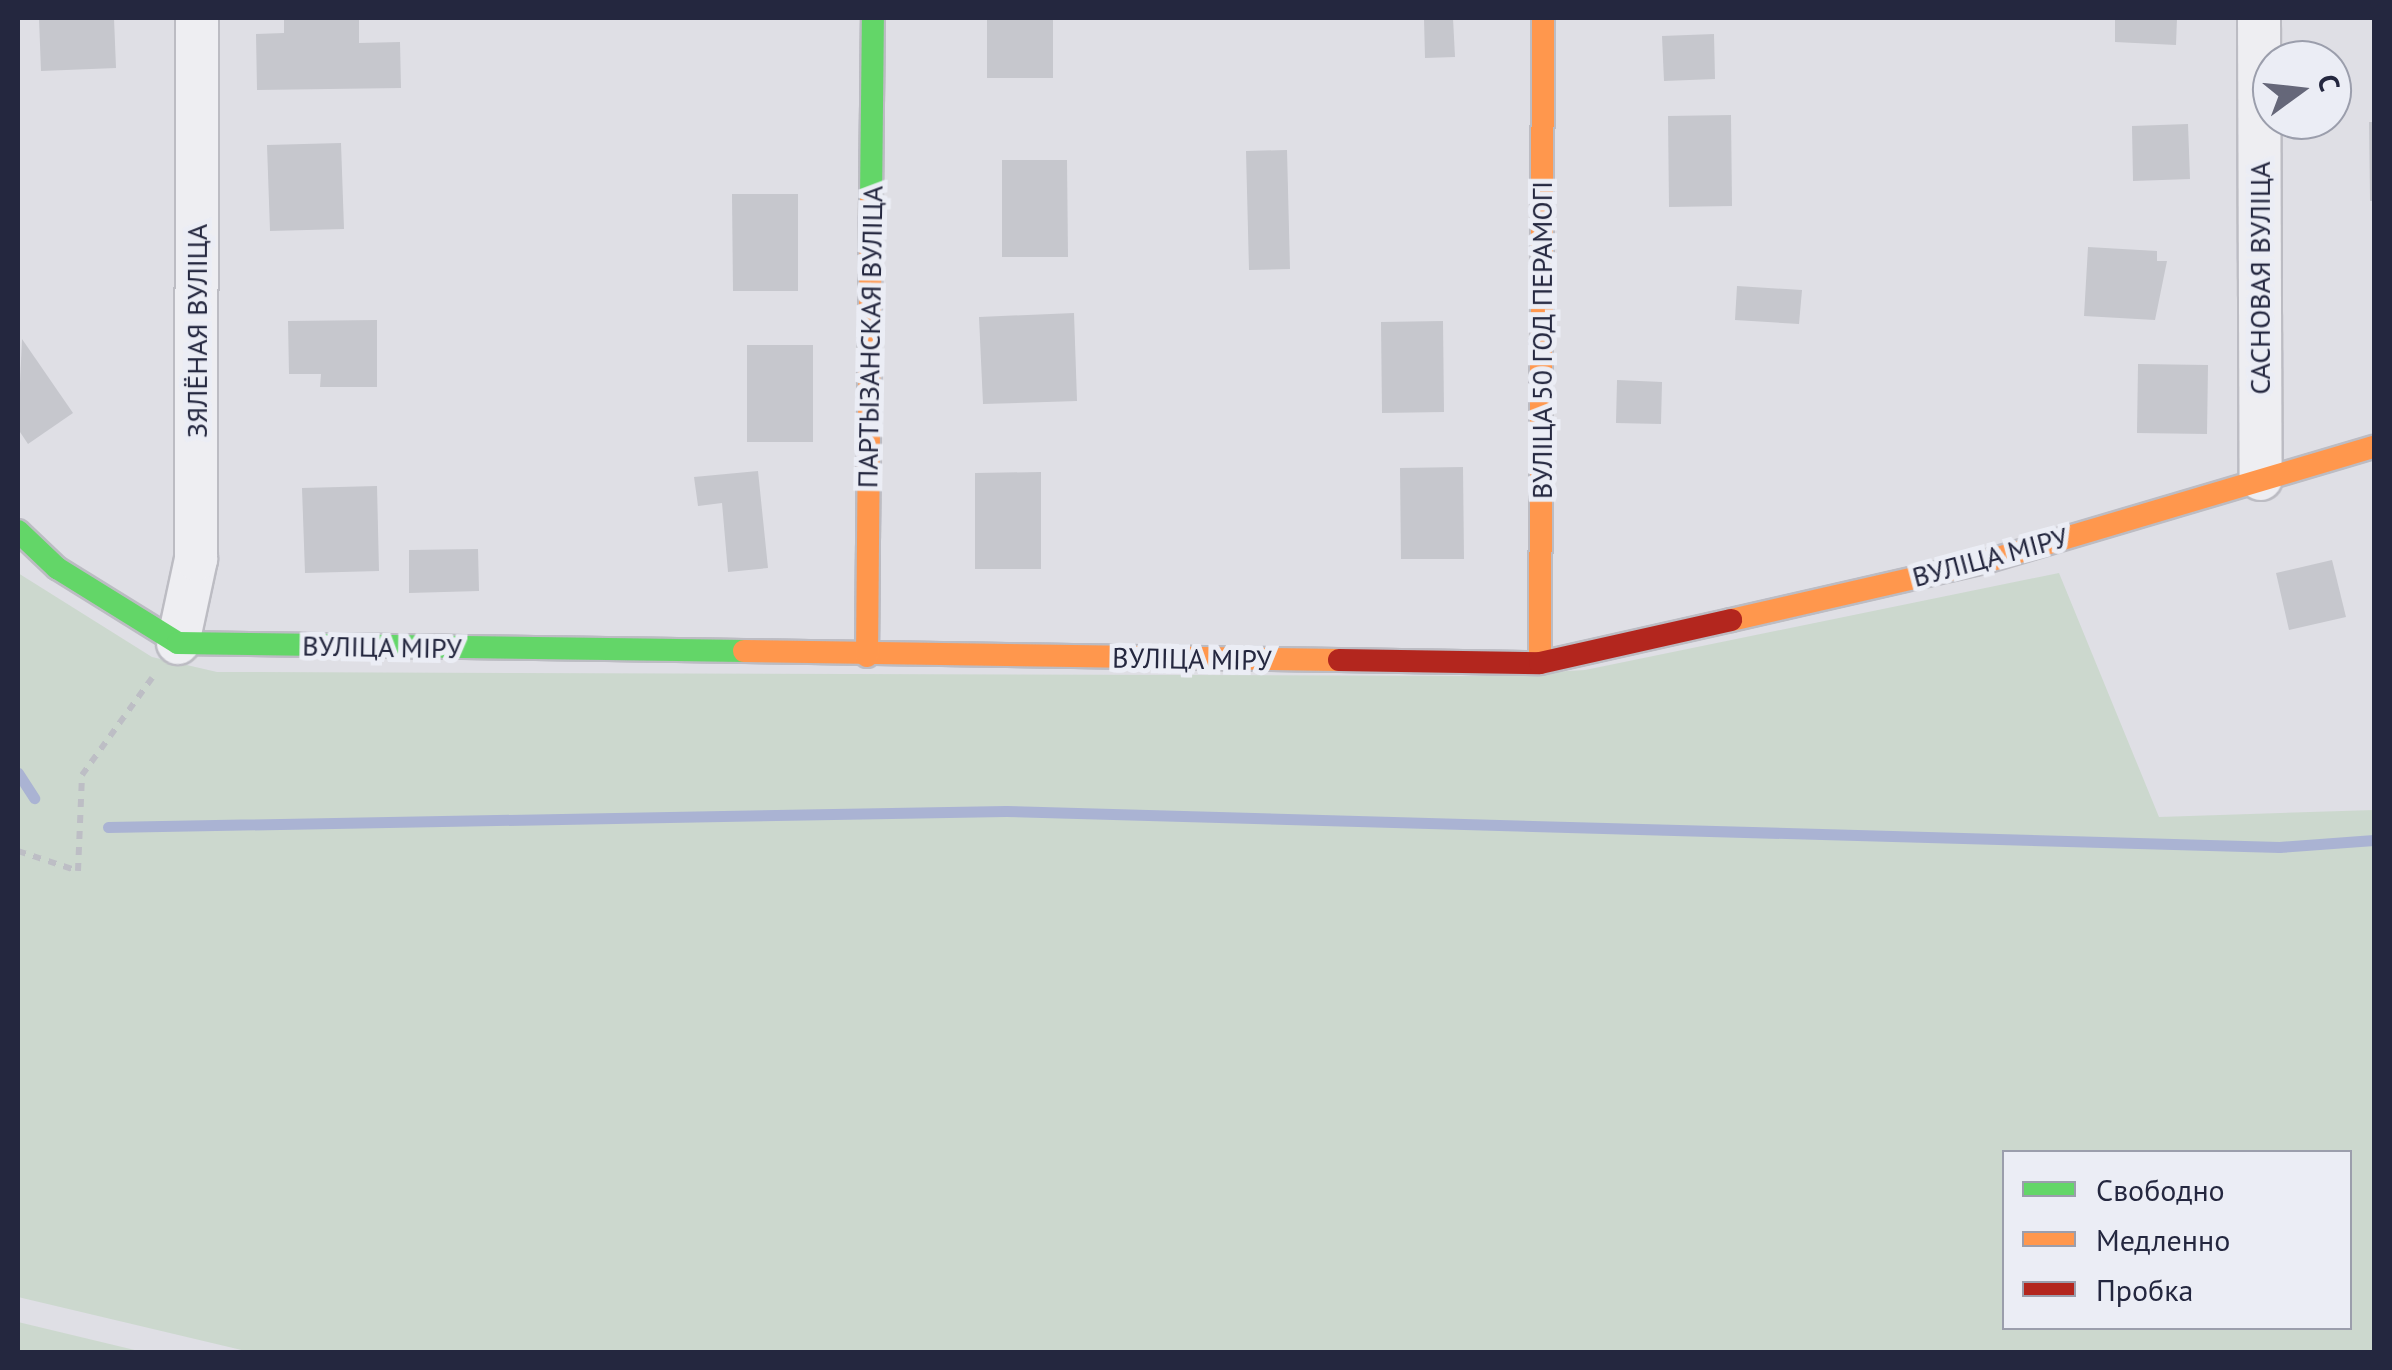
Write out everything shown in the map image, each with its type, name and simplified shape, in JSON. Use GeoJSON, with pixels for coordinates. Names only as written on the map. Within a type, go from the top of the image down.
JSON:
{"type":"FeatureCollection","features":[{"type":"Feature","properties":{"kind":"street","name":"ЗЯЛЁНАЯ ВУЛІЦА"},"geometry":{"type":"LineString","coordinates":[[178,643],[196,559],[197,18]]}},
{"type":"Feature","properties":{"kind":"street","name":"ПАРТЫЗАНСКАЯ ВУЛІЦА"},"geometry":{"type":"LineString","coordinates":[[867,656],[873,18]]}},
{"type":"Feature","properties":{"kind":"street","name":"ВУЛІЦА 50 ГОД ПЕРАМОГІ"},"geometry":{"type":"LineString","coordinates":[[1540,663],[1543,18]]}},
{"type":"Feature","properties":{"kind":"street","name":"САСНОВАЯ ВУЛІЦА"},"geometry":{"type":"LineString","coordinates":[[2259,18],[2261,479]]}},
{"type":"Feature","properties":{"kind":"street","name":"ВУЛІЦА МІРУ"},"geometry":{"type":"LineString","coordinates":[[178,643],[1540,663],[1988,560],[2374,447]]}},
{"type":"Feature","properties":{"kind":"street"},"geometry":{"type":"LineString","coordinates":[[18,531],[57,568],[178,643]]}},
{"type":"Feature","properties":{"kind":"path"},"geometry":{"type":"LineString","coordinates":[[18,851],[78,871],[82,775],[178,643]]}},
{"type":"Feature","properties":{"kind":"shaded area"},"geometry":{"type":"Polygon","coordinates":[[[18,573],[152,657],[217,672],[1479,676],[1585,670],[2059,573],[2159,817],[2374,810],[2374,1352],[250,1352],[18,1297],[18,573]]]}},
{"type":"Feature","properties":{"kind":"shaded area"},"geometry":{"type":"Polygon","coordinates":[[[18,1322],[143,1352],[18,1352],[18,1322]]]}},
{"type":"Feature","properties":{"kind":"building"},"geometry":{"type":"Polygon","coordinates":[[[39,18],[114,18],[116,68],[41,71],[39,18]]]}},
{"type":"Feature","properties":{"kind":"building"},"geometry":{"type":"Polygon","coordinates":[[[284,18],[359,18],[359,43],[400,42],[401,88],[257,90],[256,34],[284,33],[284,18]]]}},
{"type":"Feature","properties":{"kind":"building"},"geometry":{"type":"Polygon","coordinates":[[[987,18],[1053,18],[1053,78],[987,78],[987,18]]]}},
{"type":"Feature","properties":{"kind":"building"},"geometry":{"type":"Polygon","coordinates":[[[1424,18],[1453,18],[1455,57],[1425,58],[1424,18]]]}},
{"type":"Feature","properties":{"kind":"building"},"geometry":{"type":"Polygon","coordinates":[[[2115,18],[2177,18],[2176,45],[2115,42],[2115,18]]]}},
{"type":"Feature","properties":{"kind":"building"},"geometry":{"type":"Polygon","coordinates":[[[1714,34],[1715,79],[1664,81],[1662,36],[1714,34]]]}},
{"type":"Feature","properties":{"kind":"building"},"geometry":{"type":"Polygon","coordinates":[[[1731,115],[1732,206],[1669,207],[1668,116],[1731,115]]]}},
{"type":"Feature","properties":{"kind":"building"},"geometry":{"type":"Polygon","coordinates":[[[2369,122],[2374,122],[2374,201],[2370,201],[2369,122]]]}},
{"type":"Feature","properties":{"kind":"building"},"geometry":{"type":"Polygon","coordinates":[[[2188,124],[2190,179],[2133,181],[2132,126],[2188,124]]]}},
{"type":"Feature","properties":{"kind":"building"},"geometry":{"type":"Polygon","coordinates":[[[341,143],[344,229],[270,231],[267,145],[341,143]]]}},
{"type":"Feature","properties":{"kind":"building"},"geometry":{"type":"Polygon","coordinates":[[[1287,150],[1290,269],[1249,270],[1246,151],[1287,150]]]}},
{"type":"Feature","properties":{"kind":"building"},"geometry":{"type":"Polygon","coordinates":[[[1002,160],[1067,160],[1068,257],[1002,257],[1002,160]]]}},
{"type":"Feature","properties":{"kind":"building"},"geometry":{"type":"Polygon","coordinates":[[[732,194],[798,194],[798,291],[733,291],[732,194]]]}},
{"type":"Feature","properties":{"kind":"building"},"geometry":{"type":"Polygon","coordinates":[[[2088,247],[2157,251],[2157,261],[2167,261],[2155,320],[2084,316],[2088,247]]]}},
{"type":"Feature","properties":{"kind":"building"},"geometry":{"type":"Polygon","coordinates":[[[1737,286],[1802,290],[1799,324],[1735,320],[1737,286]]]}},
{"type":"Feature","properties":{"kind":"building"},"geometry":{"type":"Polygon","coordinates":[[[1074,313],[1077,401],[983,404],[979,317],[1074,313]]]}},
{"type":"Feature","properties":{"kind":"building"},"geometry":{"type":"Polygon","coordinates":[[[377,320],[377,387],[320,387],[321,374],[289,374],[288,321],[377,320]]]}},
{"type":"Feature","properties":{"kind":"building"},"geometry":{"type":"Polygon","coordinates":[[[1443,321],[1444,412],[1382,413],[1381,322],[1443,321]]]}},
{"type":"Feature","properties":{"kind":"building"},"geometry":{"type":"Polygon","coordinates":[[[22,339],[73,413],[28,444],[18,429],[22,339]]]}},
{"type":"Feature","properties":{"kind":"building"},"geometry":{"type":"Polygon","coordinates":[[[747,345],[813,345],[813,442],[747,442],[747,345]]]}},
{"type":"Feature","properties":{"kind":"building"},"geometry":{"type":"Polygon","coordinates":[[[2138,364],[2208,365],[2207,434],[2137,433],[2138,364]]]}},
{"type":"Feature","properties":{"kind":"building"},"geometry":{"type":"Polygon","coordinates":[[[1617,380],[1662,382],[1661,424],[1616,423],[1617,380]]]}},
{"type":"Feature","properties":{"kind":"building"},"geometry":{"type":"Polygon","coordinates":[[[1463,467],[1464,559],[1401,559],[1400,468],[1463,467]]]}},
{"type":"Feature","properties":{"kind":"building"},"geometry":{"type":"Polygon","coordinates":[[[758,471],[768,568],[728,572],[722,503],[698,506],[694,477],[758,471]]]}},
{"type":"Feature","properties":{"kind":"building"},"geometry":{"type":"Polygon","coordinates":[[[1041,472],[1041,569],[975,569],[975,473],[1041,472]]]}},
{"type":"Feature","properties":{"kind":"building"},"geometry":{"type":"Polygon","coordinates":[[[377,486],[379,571],[305,573],[302,488],[377,486]]]}},
{"type":"Feature","properties":{"kind":"building"},"geometry":{"type":"Polygon","coordinates":[[[478,549],[479,591],[409,593],[409,550],[478,549]]]}},
{"type":"Feature","properties":{"kind":"building"},"geometry":{"type":"Polygon","coordinates":[[[2332,560],[2346,617],[2289,630],[2276,573],[2332,560]]]}},
{"type":"Feature","properties":{"kind":"waterway"},"geometry":{"type":"LineString","coordinates":[[18,773],[34,798]]}},
{"type":"Feature","properties":{"kind":"waterway"},"geometry":{"type":"LineString","coordinates":[[108,827],[1006,811],[2279,847],[2374,840]]}},
{"type":"Feature","properties":{"kind":"traffic: fast"},"geometry":{"type":"LineString","coordinates":[[871,200],[873,18]]}},
{"type":"Feature","properties":{"kind":"traffic: fast"},"geometry":{"type":"LineString","coordinates":[[18,531],[57,568],[178,643],[744,651]]}},
{"type":"Feature","properties":{"kind":"traffic: slow"},"geometry":{"type":"LineString","coordinates":[[1540,663],[1543,18]]}},
{"type":"Feature","properties":{"kind":"traffic: slow"},"geometry":{"type":"LineString","coordinates":[[867,656],[871,200]]}},
{"type":"Feature","properties":{"kind":"traffic: slow"},"geometry":{"type":"LineString","coordinates":[[1731,620],[1988,561],[2374,447]]}},
{"type":"Feature","properties":{"kind":"traffic: slow"},"geometry":{"type":"LineString","coordinates":[[744,651],[1339,660]]}},
{"type":"Feature","properties":{"kind":"traffic: jam"},"geometry":{"type":"LineString","coordinates":[[1339,660],[1540,663],[1731,620]]}}]}
